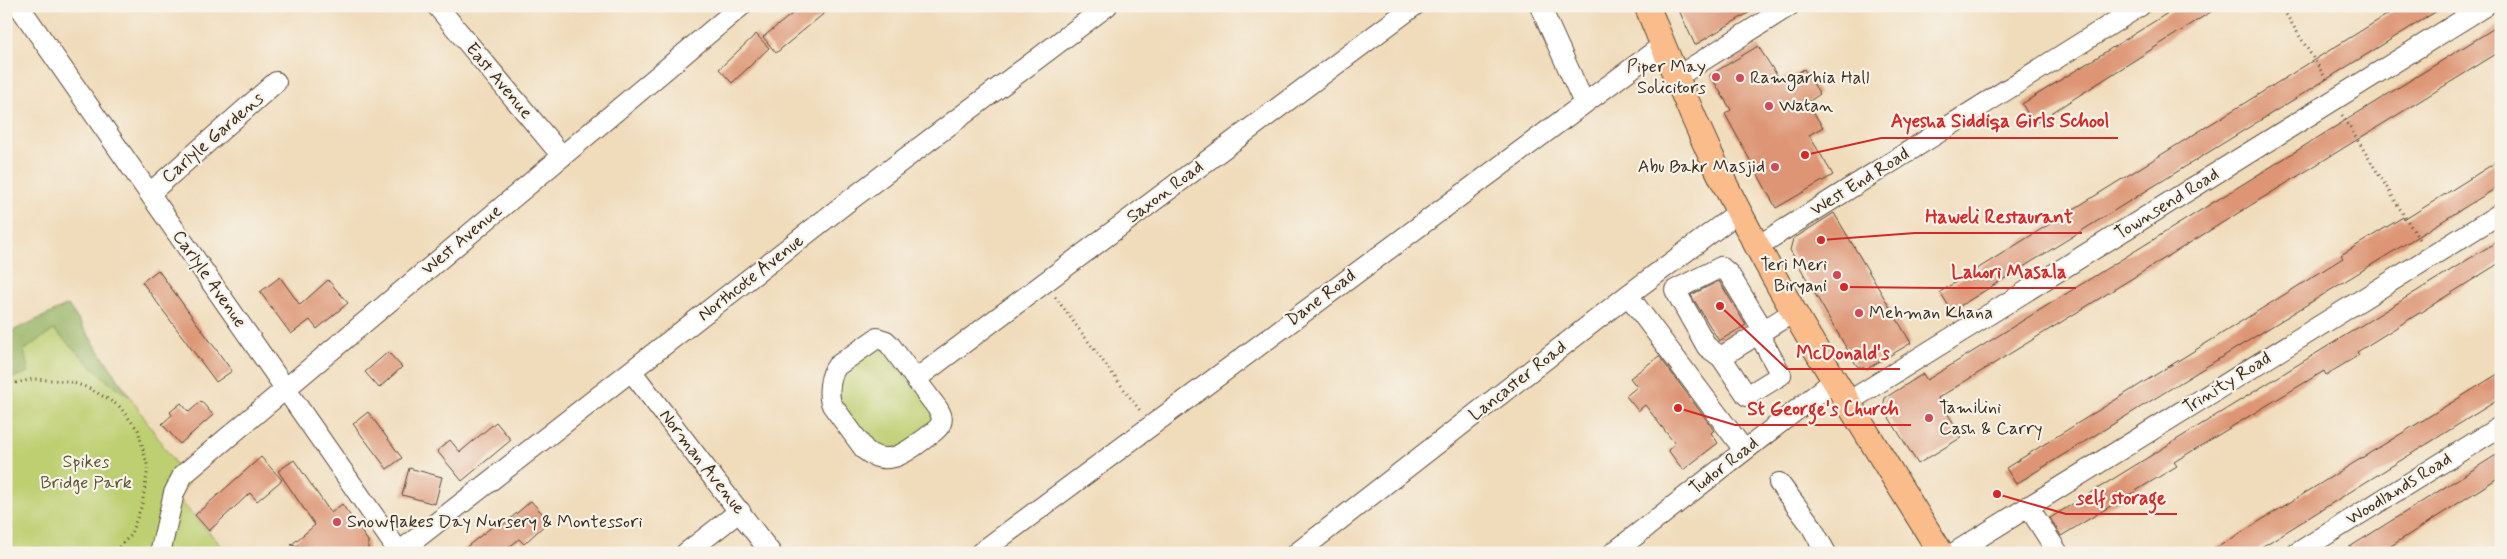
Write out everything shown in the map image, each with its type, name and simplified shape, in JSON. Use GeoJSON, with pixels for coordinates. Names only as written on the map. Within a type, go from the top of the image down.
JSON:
{"type":"FeatureCollection","features":[{"type":"Feature","properties":{"kind":"main road"},"geometry":{"type":"LineString","coordinates":[[1647,6],[1675,78],[1758,246],[1848,402],[1941,553]]}},
{"type":"Feature","properties":{"kind":"street","name":"East Avenue"},"geometry":{"type":"LineString","coordinates":[[437,6],[562,156]]}},
{"type":"Feature","properties":{"kind":"street","name":"West Avenue"},"geometry":{"type":"LineString","coordinates":[[160,553],[174,492],[183,475],[285,387],[741,6]]}},
{"type":"Feature","properties":{"kind":"street","name":"Northcote Avenue"},"geometry":{"type":"LineString","coordinates":[[399,552],[854,197],[1107,6]]}},
{"type":"Feature","properties":{"kind":"street","name":"Saxon Road"},"geometry":{"type":"LineString","coordinates":[[916,379],[1414,6]]}},
{"type":"Feature","properties":{"kind":"street"},"geometry":{"type":"LineString","coordinates":[[1540,6],[1584,103]]}},
{"type":"Feature","properties":{"kind":"street"},"geometry":{"type":"LineString","coordinates":[[1675,78],[1789,6]]}},
{"type":"Feature","properties":{"kind":"street","name":"West End Road"},"geometry":{"type":"LineString","coordinates":[[1758,246],[2140,6]]}},
{"type":"Feature","properties":{"kind":"street","name":"Townsend Road"},"geometry":{"type":"LineString","coordinates":[[1848,402],[2485,6]]}},
{"type":"Feature","properties":{"kind":"street","name":"Carlyle Avenue"},"geometry":{"type":"LineString","coordinates":[[26,9],[150,194],[399,552]]}},
{"type":"Feature","properties":{"kind":"street","name":"Dane Road"},"geometry":{"type":"LineString","coordinates":[[980,553],[1663,45]]}},
{"type":"Feature","properties":{"kind":"street","name":"Carlyle Gardens"},"geometry":{"type":"LineString","coordinates":[[150,194],[276,82]]}},
{"type":"Feature","properties":{"kind":"street","name":"Lancaster Road"},"geometry":{"type":"LineString","coordinates":[[1297,553],[1628,295],[1740,211]]}},
{"type":"Feature","properties":{"kind":"street","name":"Trinity Road"},"geometry":{"type":"LineString","coordinates":[[1954,553],[2501,213]]}},
{"type":"Feature","properties":{"kind":"street"},"geometry":{"type":"LineString","coordinates":[[1721,267],[1729,274],[1759,323],[1781,374],[1747,396],[1721,357],[1707,347],[1675,290],[1721,267]]}},
{"type":"Feature","properties":{"kind":"street"},"geometry":{"type":"LineString","coordinates":[[1628,295],[1744,450]]}},
{"type":"Feature","properties":{"kind":"street"},"geometry":{"type":"LineString","coordinates":[[1721,357],[1795,311]]}},
{"type":"Feature","properties":{"kind":"street"},"geometry":{"type":"LineString","coordinates":[[876,338],[886,341],[916,379],[941,414],[942,422],[940,427],[898,457],[887,458],[867,452],[830,401],[833,373],[837,366],[876,338]]}},
{"type":"Feature","properties":{"kind":"street","name":"Norman Avenue"},"geometry":{"type":"LineString","coordinates":[[632,372],[771,553]]}},
{"type":"Feature","properties":{"kind":"street","name":"Tudor Road"},"geometry":{"type":"LineString","coordinates":[[1613,553],[1835,380]]}},
{"type":"Feature","properties":{"kind":"street","name":"Woodlands Road"},"geometry":{"type":"LineString","coordinates":[[2297,553],[2501,426]]}},
{"type":"Feature","properties":{"kind":"street"},"geometry":{"type":"LineString","coordinates":[[1779,483],[1810,524],[1826,553]]}},
{"type":"Feature","properties":{"kind":"street"},"geometry":{"type":"LineString","coordinates":[[2028,506],[2058,553]]}},
{"type":"Feature","properties":{"kind":"street"},"geometry":{"type":"LineString","coordinates":[[686,553],[740,511]]}},
{"type":"Feature","properties":{"kind":"path"},"geometry":{"type":"LineString","coordinates":[[2281,6],[2430,257]]}},
{"type":"Feature","properties":{"kind":"path"},"geometry":{"type":"LineString","coordinates":[[1044,282],[1151,426]]}},
{"type":"Feature","properties":{"kind":"path"},"geometry":{"type":"LineString","coordinates":[[6,385],[34,379],[67,382],[90,388],[118,406],[138,430],[148,468],[142,505],[130,536],[113,553]]}},
{"type":"Feature","properties":{"kind":"green space","name":"Spikes Bridge Park"},"geometry":{"type":"Polygon","coordinates":[[[68,305],[189,484],[176,496],[228,553],[6,553],[6,334],[68,305]]]}},
{"type":"Feature","properties":{"kind":"green space"},"geometry":{"type":"Polygon","coordinates":[[[68,305],[130,397],[107,381],[54,330],[24,350],[29,372],[6,380],[6,334],[68,305]]]}},
{"type":"Feature","properties":{"kind":"green space"},"geometry":{"type":"Polygon","coordinates":[[[878,343],[932,408],[935,425],[899,451],[878,452],[837,404],[836,379],[878,343]]]}},
{"type":"Feature","properties":{"kind":"building"},"geometry":{"type":"Polygon","coordinates":[[[802,6],[833,6],[776,53],[763,37],[802,6]]]}},
{"type":"Feature","properties":{"kind":"building"},"geometry":{"type":"Polygon","coordinates":[[[1677,6],[1760,6],[1695,45],[1677,6]]]}},
{"type":"Feature","properties":{"kind":"building"},"geometry":{"type":"Polygon","coordinates":[[[2179,6],[2220,6],[2034,124],[2022,104],[2179,6]]]}},
{"type":"Feature","properties":{"kind":"building"},"geometry":{"type":"Polygon","coordinates":[[[2401,6],[2445,6],[1952,311],[1940,292],[2401,6]]]}},
{"type":"Feature","properties":{"kind":"building"},"geometry":{"type":"Polygon","coordinates":[[[2501,24],[2501,51],[1938,398],[1962,437],[1918,464],[1883,408],[1885,398],[1923,374],[1927,380],[2501,24]]]}},
{"type":"Feature","properties":{"kind":"building"},"geometry":{"type":"Polygon","coordinates":[[[756,34],[769,48],[732,83],[719,69],[756,34]]]}},
{"type":"Feature","properties":{"kind":"building"},"geometry":{"type":"Polygon","coordinates":[[[1758,46],[1780,80],[1789,74],[1791,77],[1804,69],[1820,94],[1807,103],[1823,127],[1809,135],[1833,175],[1776,208],[1725,114],[1731,110],[1710,75],[1758,46]]]}},
{"type":"Feature","properties":{"kind":"building"},"geometry":{"type":"Polygon","coordinates":[[[2501,159],[2501,185],[2016,484],[2006,468],[2343,258],[2341,255],[2403,217],[2404,220],[2501,159]]]}},
{"type":"Feature","properties":{"kind":"building"},"geometry":{"type":"Polygon","coordinates":[[[1834,213],[1911,343],[1867,369],[1857,366],[1790,250],[1793,239],[1834,213]]]}},
{"type":"Feature","properties":{"kind":"building"},"geometry":{"type":"Polygon","coordinates":[[[2501,239],[2501,262],[2357,352],[2359,355],[2326,375],[2324,371],[2251,415],[2174,462],[2177,466],[2061,536],[2050,518],[2501,239]]]}},
{"type":"Feature","properties":{"kind":"building"},"geometry":{"type":"Polygon","coordinates":[[[158,270],[232,371],[216,382],[142,282],[158,270]]]}},
{"type":"Feature","properties":{"kind":"building"},"geometry":{"type":"Polygon","coordinates":[[[280,277],[300,305],[328,280],[348,303],[317,329],[310,320],[291,334],[260,292],[280,277]]]}},
{"type":"Feature","properties":{"kind":"building"},"geometry":{"type":"Polygon","coordinates":[[[1719,281],[1746,325],[1719,341],[1691,295],[1719,281]]]}},
{"type":"Feature","properties":{"kind":"building"},"geometry":{"type":"Polygon","coordinates":[[[388,352],[402,367],[379,388],[365,372],[388,352]]]}},
{"type":"Feature","properties":{"kind":"building"},"geometry":{"type":"Polygon","coordinates":[[[1659,356],[1714,430],[1711,433],[1718,443],[1683,470],[1668,450],[1675,444],[1645,405],[1638,411],[1626,396],[1637,387],[1630,378],[1659,356]]]}},
{"type":"Feature","properties":{"kind":"building"},"geometry":{"type":"Polygon","coordinates":[[[2501,372],[2501,398],[2252,553],[2208,553],[2501,372]]]}},
{"type":"Feature","properties":{"kind":"building"},"geometry":{"type":"Polygon","coordinates":[[[201,401],[213,415],[180,444],[162,424],[172,415],[170,412],[181,403],[189,412],[201,401]]]}},
{"type":"Feature","properties":{"kind":"building"},"geometry":{"type":"Polygon","coordinates":[[[368,412],[402,458],[387,469],[353,424],[368,412]]]}},
{"type":"Feature","properties":{"kind":"building"},"geometry":{"type":"Polygon","coordinates":[[[496,422],[511,440],[462,481],[437,451],[450,440],[460,452],[496,422]]]}},
{"type":"Feature","properties":{"kind":"building"},"geometry":{"type":"Polygon","coordinates":[[[2501,452],[2501,476],[2380,553],[2340,553],[2501,452]]]}},
{"type":"Feature","properties":{"kind":"building"},"geometry":{"type":"Polygon","coordinates":[[[261,457],[282,480],[257,501],[250,493],[209,531],[195,515],[261,457]]]}},
{"type":"Feature","properties":{"kind":"building","name":"Snowflakes Day Nursery & Montessori"},"geometry":{"type":"Polygon","coordinates":[[[294,460],[331,513],[342,504],[368,541],[368,553],[340,553],[291,545],[315,525],[278,471],[294,460]]]}},
{"type":"Feature","properties":{"kind":"building"},"geometry":{"type":"Polygon","coordinates":[[[409,468],[442,477],[435,504],[402,495],[409,468]]]}},
{"type":"Feature","properties":{"kind":"building"},"geometry":{"type":"Polygon","coordinates":[[[531,501],[549,521],[524,544],[519,539],[502,553],[459,553],[499,521],[503,525],[531,501]]]}},
{"type":"Feature","properties":{"kind":"place","name":"Piper May Solicitors"},"geometry":{"type":"Point","coordinates":[1716,77]}},
{"type":"Feature","properties":{"kind":"place","name":"Ramgarhia Hall"},"geometry":{"type":"Point","coordinates":[1740,78]}},
{"type":"Feature","properties":{"kind":"place","name":"Watan"},"geometry":{"type":"Point","coordinates":[1769,106]}},
{"type":"Feature","properties":{"kind":"place","name":"Ayesha Siddiqa Girls School"},"geometry":{"type":"Point","coordinates":[1805,155]}},
{"type":"Feature","properties":{"kind":"place","name":"Abu Bakr Masjid"},"geometry":{"type":"Point","coordinates":[1775,167]}},
{"type":"Feature","properties":{"kind":"place","name":"Haweli Restaurant"},"geometry":{"type":"Point","coordinates":[1821,240]}},
{"type":"Feature","properties":{"kind":"place","name":"Teri Meri Biryani"},"geometry":{"type":"Point","coordinates":[1837,275]}},
{"type":"Feature","properties":{"kind":"place","name":"Lahori Masala"},"geometry":{"type":"Point","coordinates":[1844,287]}},
{"type":"Feature","properties":{"kind":"place","name":"McDonald's"},"geometry":{"type":"Point","coordinates":[1720,306]}},
{"type":"Feature","properties":{"kind":"place","name":"Mehman Khana"},"geometry":{"type":"Point","coordinates":[1859,313]}},
{"type":"Feature","properties":{"kind":"place","name":"St George's Church"},"geometry":{"type":"Point","coordinates":[1678,408]}},
{"type":"Feature","properties":{"kind":"place","name":"Tamilini Cash & Carry"},"geometry":{"type":"Point","coordinates":[1929,418]}},
{"type":"Feature","properties":{"kind":"place","name":"self storage"},"geometry":{"type":"Point","coordinates":[1997,494]}},
{"type":"Feature","properties":{"kind":"place","name":"Snowflakes Day Nursery & Montessori"},"geometry":{"type":"Point","coordinates":[337,522]}}]}
